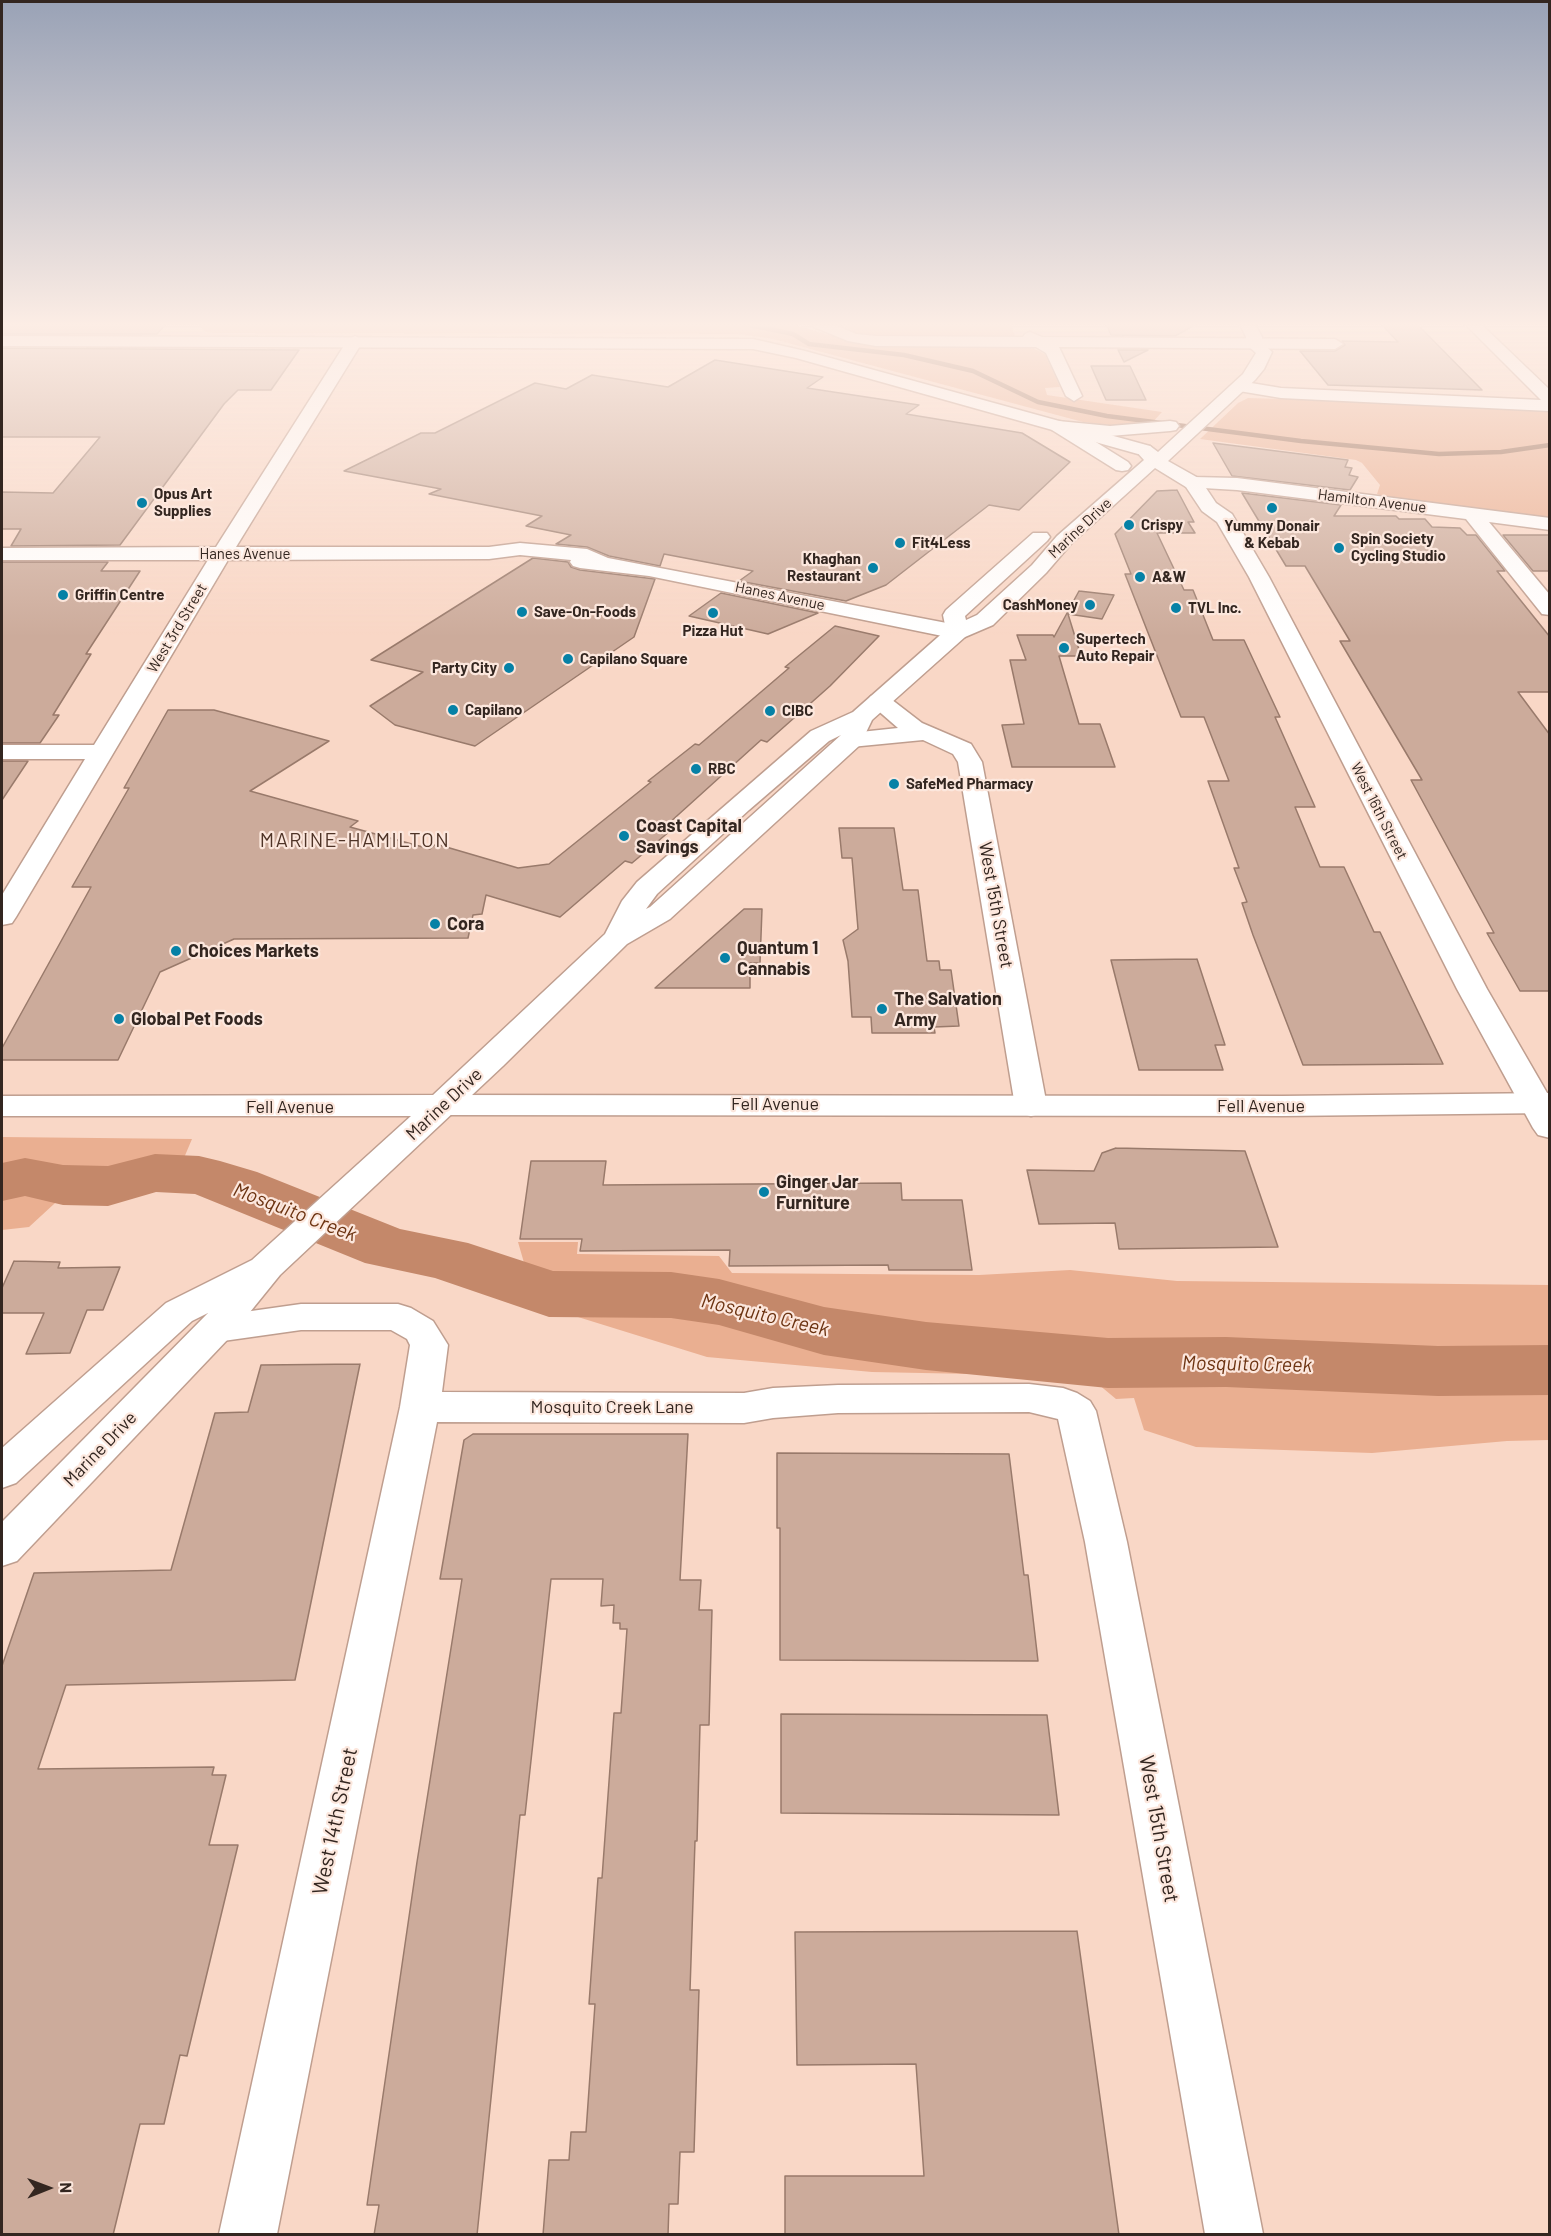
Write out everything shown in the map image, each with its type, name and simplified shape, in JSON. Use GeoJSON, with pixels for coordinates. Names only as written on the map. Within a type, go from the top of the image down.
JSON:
{"type":"FeatureCollection","features":[{"type":"Feature","properties":{"kind":"street","name":"West 3rd Street"},"geometry":{"type":"LineString","coordinates":[[2,917],[301,428]]}},
{"type":"Feature","properties":{"kind":"street"},"geometry":{"type":"LineString","coordinates":[[1062,428],[1122,466]]}},
{"type":"Feature","properties":{"kind":"street"},"geometry":{"type":"LineString","coordinates":[[1066,428],[1196,468],[1215,483]]}},
{"type":"Feature","properties":{"kind":"street"},"geometry":{"type":"LineString","coordinates":[[1082,428],[1110,431],[1139,428]]}},
{"type":"Feature","properties":{"kind":"street","name":"Marine Drive"},"geometry":{"type":"LineString","coordinates":[[2,1550],[216,1329],[267,1266],[442,1105],[617,938],[660,913],[957,632],[985,620],[1039,569],[1064,540],[1182,428]]}},
{"type":"Feature","properties":{"kind":"street","name":"Marine Drive"},"geometry":{"type":"LineString","coordinates":[[957,632],[954,615],[958,611],[1122,466],[1154,455]]}},
{"type":"Feature","properties":{"kind":"street","name":"West 16th Street"},"geometry":{"type":"LineString","coordinates":[[1154,455],[1193,483],[1209,507],[1225,518],[1259,577],[1472,989],[1544,1112]]}},
{"type":"Feature","properties":{"kind":"street","name":"Hamilton Avenue"},"geometry":{"type":"LineString","coordinates":[[1193,483],[1237,484],[1550,524]]}},
{"type":"Feature","properties":{"kind":"street","name":"West 16th Street"},"geometry":{"type":"LineString","coordinates":[[1215,483],[1228,506],[1225,518]]}},
{"type":"Feature","properties":{"kind":"street"},"geometry":{"type":"LineString","coordinates":[[1472,514],[1550,609]]}},
{"type":"Feature","properties":{"kind":"street","name":"Hanes Avenue"},"geometry":{"type":"LineString","coordinates":[[2,554],[489,553],[500,556],[603,563],[731,586],[957,632]]}},
{"type":"Feature","properties":{"kind":"street","name":"West 15th Street"},"geometry":{"type":"LineString","coordinates":[[864,719],[945,740],[962,749],[970,762],[1031,1106]]}},
{"type":"Feature","properties":{"kind":"street","name":"West 15th Street"},"geometry":{"type":"LineString","coordinates":[[864,719],[905,723],[922,733]]}},
{"type":"Feature","properties":{"kind":"street"},"geometry":{"type":"LineString","coordinates":[[2,752],[101,752]]}},
{"type":"Feature","properties":{"kind":"street","name":"Fell Avenue"},"geometry":{"type":"LineString","coordinates":[[2,1106],[1031,1106],[1544,1112]]}},
{"type":"Feature","properties":{"kind":"street","name":"Marine Drive"},"geometry":{"type":"LineString","coordinates":[[2,1472],[179,1311],[267,1266]]}},
{"type":"Feature","properties":{"kind":"street"},"geometry":{"type":"LineString","coordinates":[[216,1329],[301,1317],[398,1317],[420,1330],[429,1345],[420,1407]]}},
{"type":"Feature","properties":{"kind":"street","name":"Mosquito Creek Lane"},"geometry":{"type":"LineString","coordinates":[[420,1407],[744,1408],[773,1403],[838,1399],[1029,1398],[1063,1403],[1076,1412],[1080,1424]]}},
{"type":"Feature","properties":{"kind":"street","name":"West 14th Street"},"geometry":{"type":"LineString","coordinates":[[248,2235],[420,1407]]}},
{"type":"Feature","properties":{"kind":"street","name":"West 15th Street"},"geometry":{"type":"LineString","coordinates":[[1080,1424],[1108,1554],[1234,2235]]}},
{"type":"Feature","properties":{"kind":"shaded area"},"geometry":{"type":"Polygon","coordinates":[[[1211,428],[1549,428],[1549,518],[1389,498],[1377,494],[1380,485],[1362,463],[1356,460],[1200,439],[1211,428]]]}},
{"type":"Feature","properties":{"kind":"shaded area"},"geometry":{"type":"Polygon","coordinates":[[[2,1137],[192,1139],[175,1179],[79,1181],[29,1227],[2,1230],[2,1137]]]}},
{"type":"Feature","properties":{"kind":"shaded area"},"geometry":{"type":"Polygon","coordinates":[[[518,1242],[578,1242],[577,1254],[719,1256],[732,1273],[979,1275],[1070,1270],[1177,1281],[1549,1285],[1549,1440],[1507,1441],[1372,1453],[1196,1447],[1144,1430],[1134,1398],[1116,1399],[1098,1384],[1072,1376],[872,1372],[707,1357],[536,1304],[518,1242]]]}},
{"type":"Feature","properties":{"kind":"building"},"geometry":{"type":"Polygon","coordinates":[[[2,428],[206,428],[120,545],[11,546],[21,529],[2,529],[2,492],[53,493],[100,437],[2,437],[2,428]]]}},
{"type":"Feature","properties":{"kind":"building"},"geometry":{"type":"Polygon","coordinates":[[[444,428],[994,428],[1022,433],[1070,462],[1019,510],[989,505],[886,585],[846,601],[739,581],[753,571],[664,554],[660,566],[609,556],[587,547],[556,544],[571,535],[526,526],[542,516],[429,494],[441,489],[344,471],[421,433],[435,433],[444,428]]]}},
{"type":"Feature","properties":{"kind":"building"},"geometry":{"type":"Polygon","coordinates":[[[1213,443],[1348,460],[1345,467],[1352,468],[1349,475],[1358,477],[1350,490],[1232,476],[1213,443]]]}},
{"type":"Feature","properties":{"kind":"building"},"geometry":{"type":"Polygon","coordinates":[[[1177,490],[1194,522],[1188,522],[1195,533],[1157,533],[1184,590],[1193,590],[1213,640],[1244,640],[1280,717],[1275,717],[1315,807],[1295,807],[1320,867],[1344,867],[1374,932],[1380,932],[1443,1064],[1303,1065],[1242,903],[1247,902],[1234,868],[1239,868],[1208,781],[1229,781],[1204,717],[1181,717],[1125,574],[1131,574],[1115,534],[1157,491],[1177,490]]]}},
{"type":"Feature","properties":{"kind":"building"},"geometry":{"type":"Polygon","coordinates":[[[1242,493],[1341,505],[1334,516],[1396,516],[1399,519],[1425,519],[1432,527],[1460,528],[1467,535],[1476,535],[1505,571],[1497,571],[1550,637],[1550,692],[1518,692],[1550,735],[1550,991],[1520,991],[1487,933],[1494,933],[1411,780],[1422,780],[1340,641],[1350,641],[1305,566],[1286,566],[1242,493]]]}},
{"type":"Feature","properties":{"kind":"building"},"geometry":{"type":"Polygon","coordinates":[[[1503,535],[1550,535],[1550,571],[1533,571],[1503,535]]]}},
{"type":"Feature","properties":{"kind":"building"},"geometry":{"type":"Polygon","coordinates":[[[533,558],[568,562],[571,567],[580,570],[655,579],[634,637],[475,746],[395,725],[370,706],[423,672],[371,660],[533,558]]]}},
{"type":"Feature","properties":{"kind":"building"},"geometry":{"type":"Polygon","coordinates":[[[2,562],[108,562],[101,571],[140,571],[86,654],[91,654],[53,715],[59,715],[40,743],[2,743],[2,562]]]}},
{"type":"Feature","properties":{"kind":"building"},"geometry":{"type":"Polygon","coordinates":[[[1079,591],[1114,595],[1102,619],[1068,614],[1081,656],[1059,656],[1079,724],[1100,724],[1115,767],[1012,767],[1002,725],[1024,724],[1010,660],[1026,660],[1017,635],[1053,635],[1054,637],[1079,591]]]}},
{"type":"Feature","properties":{"kind":"building"},"geometry":{"type":"Polygon","coordinates":[[[721,593],[818,613],[768,634],[689,616],[721,593]]]}},
{"type":"Feature","properties":{"kind":"building"},"geometry":{"type":"Polygon","coordinates":[[[835,626],[879,636],[830,686],[767,742],[761,740],[668,824],[676,826],[632,863],[625,861],[560,917],[486,895],[482,914],[473,915],[468,938],[234,939],[160,972],[118,1060],[2,1060],[2,1048],[91,887],[72,887],[129,788],[124,788],[168,710],[214,710],[329,741],[250,791],[358,821],[350,827],[430,849],[436,844],[518,868],[549,864],[651,782],[648,781],[695,744],[699,745],[789,668],[785,667],[835,626]]]}},
{"type":"Feature","properties":{"kind":"building"},"geometry":{"type":"Polygon","coordinates":[[[2,761],[28,761],[2,800],[2,761]]]}},
{"type":"Feature","properties":{"kind":"building"},"geometry":{"type":"Polygon","coordinates":[[[839,828],[894,828],[903,890],[918,890],[927,961],[939,961],[940,970],[951,970],[959,1026],[934,1027],[935,1033],[872,1033],[871,1017],[852,1017],[848,961],[843,940],[858,929],[852,858],[842,858],[839,828]]]}},
{"type":"Feature","properties":{"kind":"building"},"geometry":{"type":"Polygon","coordinates":[[[744,909],[762,909],[760,963],[750,963],[750,988],[655,988],[744,909]]]}},
{"type":"Feature","properties":{"kind":"building"},"geometry":{"type":"Polygon","coordinates":[[[1197,959],[1225,1045],[1215,1045],[1223,1070],[1139,1070],[1111,960],[1197,959]]]}},
{"type":"Feature","properties":{"kind":"building"},"geometry":{"type":"Polygon","coordinates":[[[1116,1148],[1245,1151],[1278,1247],[1119,1249],[1115,1223],[1039,1224],[1027,1170],[1094,1171],[1102,1153],[1116,1148]]]}},
{"type":"Feature","properties":{"kind":"building"},"geometry":{"type":"Polygon","coordinates":[[[531,1161],[606,1161],[603,1185],[901,1183],[902,1200],[962,1200],[972,1270],[889,1270],[888,1265],[729,1266],[730,1250],[580,1251],[582,1239],[520,1239],[531,1161]]]}},
{"type":"Feature","properties":{"kind":"building"},"geometry":{"type":"Polygon","coordinates":[[[14,1261],[60,1262],[58,1268],[120,1267],[103,1310],[87,1310],[70,1353],[26,1354],[44,1313],[2,1313],[2,1288],[14,1261]]]}},
{"type":"Feature","properties":{"kind":"building"},"geometry":{"type":"Polygon","coordinates":[[[360,1364],[295,1680],[66,1685],[38,1769],[214,1767],[212,1775],[226,1775],[209,1845],[238,1845],[187,2056],[180,2055],[164,2124],[140,2124],[113,2235],[2,2235],[2,1666],[34,1573],[171,1570],[215,1413],[248,1412],[261,1365],[360,1364]]]}},
{"type":"Feature","properties":{"kind":"building"},"geometry":{"type":"Polygon","coordinates":[[[473,1434],[688,1434],[680,1580],[701,1580],[699,1610],[712,1610],[709,1725],[700,1725],[690,1990],[699,1990],[694,2152],[680,2152],[678,2204],[669,2204],[668,2235],[543,2235],[549,2160],[569,2160],[571,2132],[586,2132],[595,2004],[589,2004],[598,1878],[602,1878],[614,1713],[621,1713],[627,1629],[620,1629],[620,1623],[613,1623],[614,1605],[601,1606],[603,1579],[551,1579],[525,1815],[520,1815],[477,2235],[374,2235],[379,2205],[367,2205],[417,1862],[462,1579],[440,1579],[464,1440],[473,1434]]]}},
{"type":"Feature","properties":{"kind":"building"},"geometry":{"type":"Polygon","coordinates":[[[777,1453],[1009,1454],[1024,1575],[1028,1575],[1038,1661],[780,1660],[780,1528],[777,1528],[777,1453]]]}},
{"type":"Feature","properties":{"kind":"building"},"geometry":{"type":"Polygon","coordinates":[[[781,1714],[1047,1715],[1059,1815],[781,1813],[781,1714]]]}},
{"type":"Feature","properties":{"kind":"building"},"geometry":{"type":"Polygon","coordinates":[[[1077,1931],[1119,2235],[785,2235],[785,2176],[924,2176],[916,2064],[797,2065],[795,1932],[1077,1931]]]}},
{"type":"Feature","properties":{"kind":"waterway"},"geometry":{"type":"LineString","coordinates":[[1203,428],[1301,441],[1439,454],[1501,452],[1550,445]]}},
{"type":"Feature","properties":{"kind":"waterway","name":"Mosquito Creek"},"geometry":{"type":"LineString","coordinates":[[2,1182],[25,1177],[63,1185],[108,1186],[155,1173],[199,1175],[235,1186],[388,1248],[445,1258],[549,1294],[671,1295],[719,1302],[824,1331],[926,1346],[1108,1363],[1226,1362],[1438,1371],[1550,1370]]}},
{"type":"Feature","properties":{"kind":"place","name":"Opus Art Supplies"},"geometry":{"type":"Point","coordinates":[142,503]}},
{"type":"Feature","properties":{"kind":"place","name":"Yummy Donair & Kebab"},"geometry":{"type":"Point","coordinates":[1272,508]}},
{"type":"Feature","properties":{"kind":"place","name":"Crispy"},"geometry":{"type":"Point","coordinates":[1129,525]}},
{"type":"Feature","properties":{"kind":"place","name":"Fit4Less"},"geometry":{"type":"Point","coordinates":[900,543]}},
{"type":"Feature","properties":{"kind":"place","name":"Spin Society Cycling Studio"},"geometry":{"type":"Point","coordinates":[1339,548]}},
{"type":"Feature","properties":{"kind":"place","name":"Khaghan Restaurant"},"geometry":{"type":"Point","coordinates":[873,568]}},
{"type":"Feature","properties":{"kind":"place","name":"A&W"},"geometry":{"type":"Point","coordinates":[1140,577]}},
{"type":"Feature","properties":{"kind":"place","name":"Griffin Centre"},"geometry":{"type":"Point","coordinates":[63,595]}},
{"type":"Feature","properties":{"kind":"place","name":"CashMoney"},"geometry":{"type":"Point","coordinates":[1090,605]}},
{"type":"Feature","properties":{"kind":"place","name":"TVL Inc."},"geometry":{"type":"Point","coordinates":[1176,608]}},
{"type":"Feature","properties":{"kind":"place","name":"Save-On-Foods"},"geometry":{"type":"Point","coordinates":[522,612]}},
{"type":"Feature","properties":{"kind":"place","name":"Pizza Hut"},"geometry":{"type":"Point","coordinates":[713,613]}},
{"type":"Feature","properties":{"kind":"place","name":"Supertech Auto Repair"},"geometry":{"type":"Point","coordinates":[1064,648]}},
{"type":"Feature","properties":{"kind":"place","name":"Capilano Square"},"geometry":{"type":"Point","coordinates":[568,659]}},
{"type":"Feature","properties":{"kind":"place","name":"Party City"},"geometry":{"type":"Point","coordinates":[509,668]}},
{"type":"Feature","properties":{"kind":"place","name":"Capilano"},"geometry":{"type":"Point","coordinates":[453,710]}},
{"type":"Feature","properties":{"kind":"place","name":"CIBC"},"geometry":{"type":"Point","coordinates":[770,711]}},
{"type":"Feature","properties":{"kind":"place","name":"RBC"},"geometry":{"type":"Point","coordinates":[696,769]}},
{"type":"Feature","properties":{"kind":"place","name":"SafeMed Pharmacy"},"geometry":{"type":"Point","coordinates":[894,784]}},
{"type":"Feature","properties":{"kind":"place","name":"Coast Capital Savings"},"geometry":{"type":"Point","coordinates":[624,836]}},
{"type":"Feature","properties":{"kind":"place","name":"Cora"},"geometry":{"type":"Point","coordinates":[435,924]}},
{"type":"Feature","properties":{"kind":"place","name":"Choices Markets"},"geometry":{"type":"Point","coordinates":[176,951]}},
{"type":"Feature","properties":{"kind":"place","name":"Quantum 1 Cannabis"},"geometry":{"type":"Point","coordinates":[725,958]}},
{"type":"Feature","properties":{"kind":"place","name":"The Salvation Army"},"geometry":{"type":"Point","coordinates":[882,1009]}},
{"type":"Feature","properties":{"kind":"place","name":"Global Pet Foods"},"geometry":{"type":"Point","coordinates":[119,1019]}},
{"type":"Feature","properties":{"kind":"place","name":"Ginger Jar Furniture"},"geometry":{"type":"Point","coordinates":[764,1192]}},
{"type":"Feature","properties":{"kind":"district","name":"MARINE-HAMILTON"},"geometry":{"type":"Point","coordinates":[355,840]}}]}
